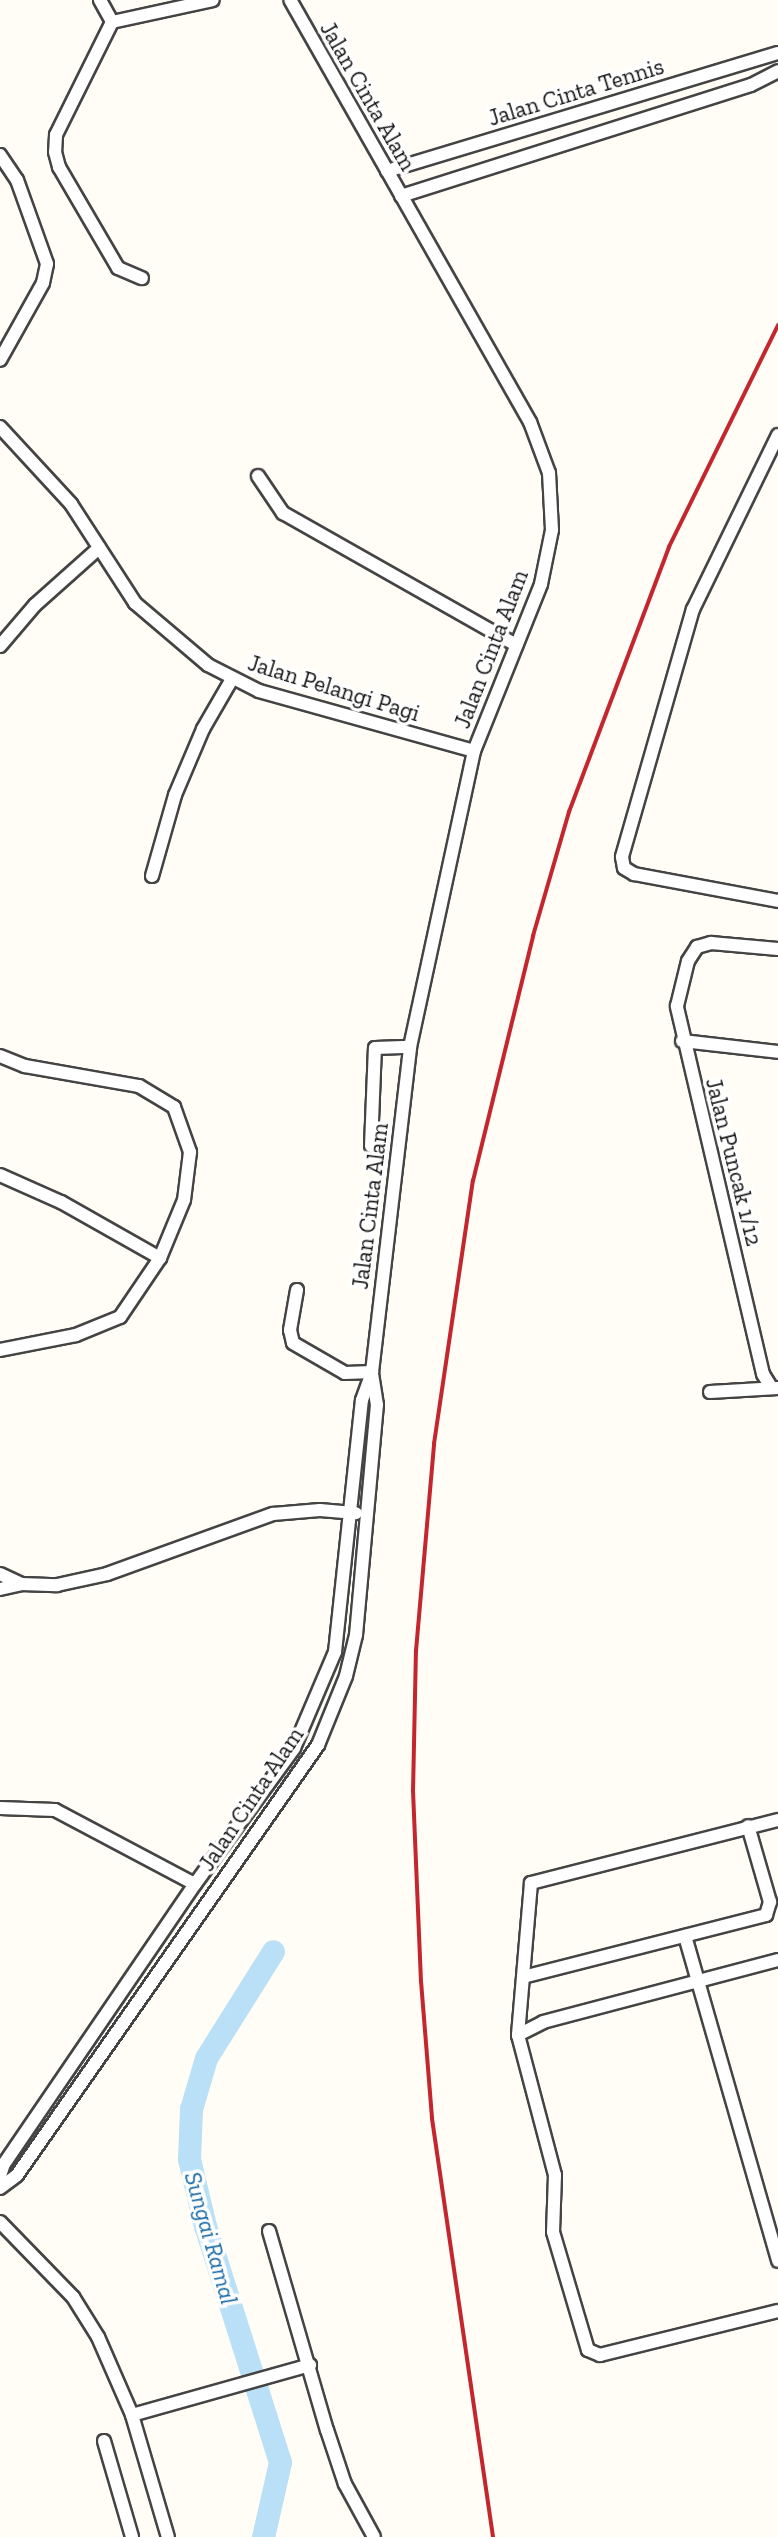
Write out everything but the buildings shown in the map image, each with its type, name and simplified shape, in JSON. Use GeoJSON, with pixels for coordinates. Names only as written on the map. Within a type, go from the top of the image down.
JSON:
{"type":"FeatureCollection","features":[{"type":"Feature","properties":{"kind":"street"},"geometry":{"type":"LineString","coordinates":[[100,0],[112,22]]}},
{"type":"Feature","properties":{"kind":"street"},"geometry":{"type":"LineString","coordinates":[[112,22],[213,0]]}},
{"type":"Feature","properties":{"kind":"street","name":"Jalan Cinta Alam"},"geometry":{"type":"LineString","coordinates":[[0,2176],[4,2164],[195,1884],[294,1748],[328,1671],[338,1633],[362,1400],[372,1372],[410,1047],[474,751],[541,584],[551,530],[549,472],[530,422],[290,0]]}},
{"type":"Feature","properties":{"kind":"street"},"geometry":{"type":"LineString","coordinates":[[112,22],[56,135],[55,152],[59,167],[118,268],[142,278]]}},
{"type":"Feature","properties":{"kind":"street","name":"Jalan Cinta Tennis"},"geometry":{"type":"LineString","coordinates":[[387,171],[778,53]]}},
{"type":"Feature","properties":{"kind":"street"},"geometry":{"type":"LineString","coordinates":[[743,64],[751,85]]}},
{"type":"Feature","properties":{"kind":"street","name":"Jalan Cinta Tennis"},"geometry":{"type":"LineString","coordinates":[[401,196],[751,85],[778,71]]}},
{"type":"Feature","properties":{"kind":"street"},"geometry":{"type":"LineString","coordinates":[[0,155],[17,180],[47,264],[43,283],[0,360]]}},
{"type":"Feature","properties":{"kind":"street","name":"Jalan Pelangi Pagi"},"geometry":{"type":"LineString","coordinates":[[0,427],[71,504],[135,603],[178,645],[232,679],[474,751]]}},
{"type":"Feature","properties":{"kind":"street"},"geometry":{"type":"LineString","coordinates":[[778,435],[693,608],[622,857],[624,868],[634,874],[778,901]]}},
{"type":"Feature","properties":{"kind":"street"},"geometry":{"type":"LineString","coordinates":[[258,477],[283,513],[516,645]]}},
{"type":"Feature","properties":{"kind":"street"},"geometry":{"type":"LineString","coordinates":[[0,646],[35,605],[99,548]]}},
{"type":"Feature","properties":{"kind":"street"},"geometry":{"type":"LineString","coordinates":[[152,876],[175,795],[203,729],[232,679]]}},
{"type":"Feature","properties":{"kind":"street","name":"Jalan Puncak 1/12"},"geometry":{"type":"LineString","coordinates":[[774,1387],[763,1374],[682,1041],[677,1006],[688,961],[697,947],[711,943],[778,949]]}},
{"type":"Feature","properties":{"kind":"street"},"geometry":{"type":"LineString","coordinates":[[682,1041],[778,1052]]}},
{"type":"Feature","properties":{"kind":"street"},"geometry":{"type":"LineString","coordinates":[[372,1146],[375,1048],[410,1047]]}},
{"type":"Feature","properties":{"kind":"street"},"geometry":{"type":"LineString","coordinates":[[0,1056],[25,1066],[139,1086],[174,1107],[190,1152],[184,1200],[160,1258],[120,1317],[76,1335],[0,1350]]}},
{"type":"Feature","properties":{"kind":"street"},"geometry":{"type":"LineString","coordinates":[[0,1175],[61,1202],[160,1258]]}},
{"type":"Feature","properties":{"kind":"street"},"geometry":{"type":"LineString","coordinates":[[297,1290],[290,1330],[293,1343],[345,1373],[372,1372]]}},
{"type":"Feature","properties":{"kind":"street","name":"Jalan Cinta Alam"},"geometry":{"type":"LineString","coordinates":[[0,2188],[17,2175],[318,1745],[352,1656],[377,1405],[372,1372]]}},
{"type":"Feature","properties":{"kind":"street"},"geometry":{"type":"LineString","coordinates":[[710,1392],[774,1387]]}},
{"type":"Feature","properties":{"kind":"street"},"geometry":{"type":"LineString","coordinates":[[0,1589],[21,1584],[57,1585],[107,1574],[273,1514],[320,1510],[368,1514]]}},
{"type":"Feature","properties":{"kind":"street"},"geometry":{"type":"LineString","coordinates":[[0,1574],[21,1584]]}},
{"type":"Feature","properties":{"kind":"street"},"geometry":{"type":"LineString","coordinates":[[0,1808],[55,1810],[195,1884]]}},
{"type":"Feature","properties":{"kind":"street"},"geometry":{"type":"LineString","coordinates":[[778,1820],[531,1883],[518,2035],[520,2057],[555,2175],[553,2232],[587,2350],[600,2355],[778,2311]]}},
{"type":"Feature","properties":{"kind":"street"},"geometry":{"type":"LineString","coordinates":[[523,1977],[756,1919],[771,1910],[748,1826]]}},
{"type":"Feature","properties":{"kind":"street"},"geometry":{"type":"LineString","coordinates":[[685,1936],[778,2261]]}},
{"type":"Feature","properties":{"kind":"street"},"geometry":{"type":"LineString","coordinates":[[518,2035],[543,2022],[778,1960]]}},
{"type":"Feature","properties":{"kind":"street"},"geometry":{"type":"LineString","coordinates":[[0,2222],[73,2297],[98,2337],[132,2415],[168,2537]]}},
{"type":"Feature","properties":{"kind":"street"},"geometry":{"type":"LineString","coordinates":[[269,2231],[306,2366],[345,2484],[374,2537]]}},
{"type":"Feature","properties":{"kind":"street"},"geometry":{"type":"LineString","coordinates":[[132,2415],[306,2366]]}},
{"type":"Feature","properties":{"kind":"street"},"geometry":{"type":"LineString","coordinates":[[104,2441],[132,2537]]}},
{"type":"Feature","properties":{"kind":"waterway","name":"Sungai Ramal"},"geometry":{"type":"LineString","coordinates":[[263,2537],[280,2462],[205,2226],[189,2159],[191,2109],[206,2058],[273,1951]]}},
{"type":"Feature","properties":{"kind":"railway"},"geometry":{"type":"LineString","coordinates":[[493,2537],[432,2118],[421,1982],[413,1792],[416,1651],[434,1444],[473,1181],[533,936],[569,812],[669,547],[778,325]]}}]}
